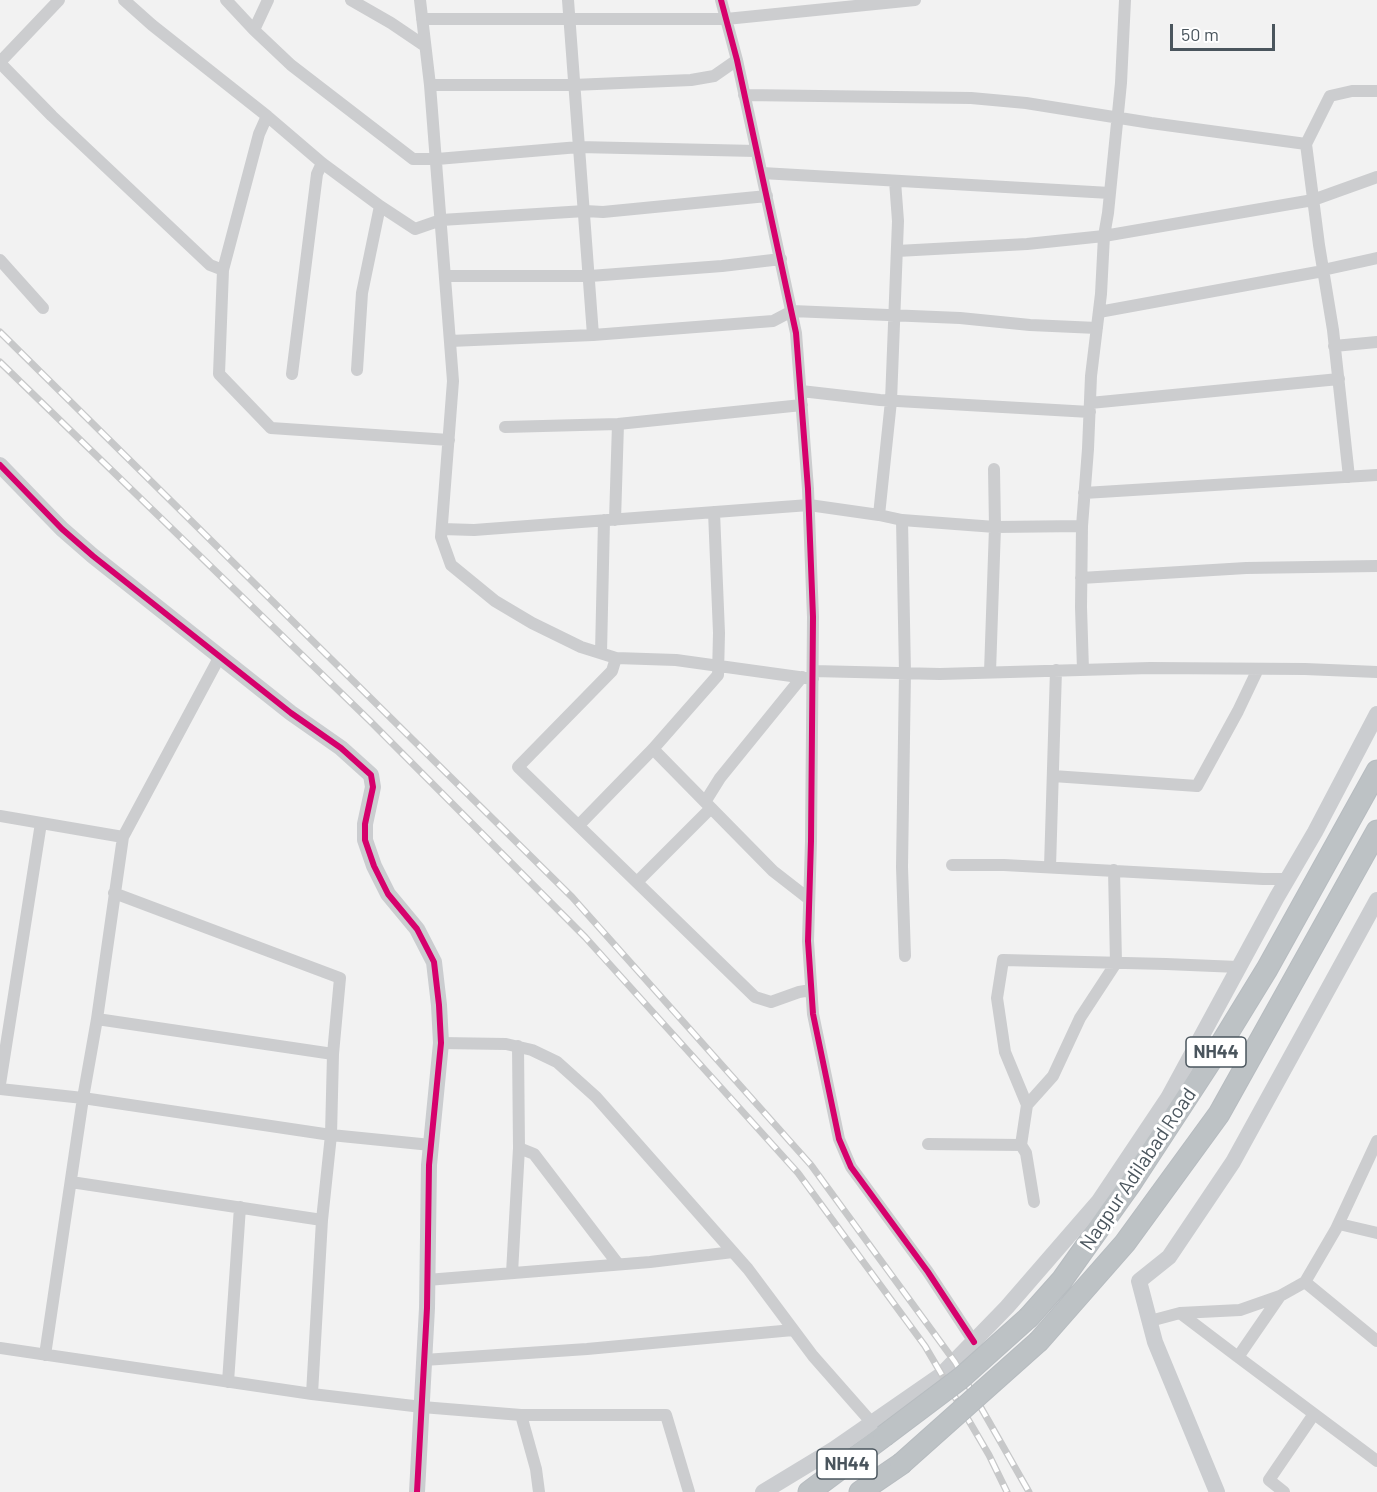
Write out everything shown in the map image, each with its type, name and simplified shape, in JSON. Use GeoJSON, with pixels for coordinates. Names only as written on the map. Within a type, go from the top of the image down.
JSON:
{"type":"FeatureCollection","features":[{"type":"Feature","properties":{"kind":"highway","name":"Nagpur Adilabad Road"},"geometry":{"type":"LineString","coordinates":[[809,1492],[878,1429],[961,1378],[1029,1317],[1062,1280],[1117,1203],[1210,1062],[1267,969],[1377,771]]}},
{"type":"Feature","properties":{"kind":"highway","name":"Nagpur Adilabad Road"},"geometry":{"type":"LineString","coordinates":[[860,1492],[902,1464],[1040,1341],[1125,1243],[1219,1114],[1377,831]]}},
{"type":"Feature","properties":{"kind":"street"},"geometry":{"type":"LineString","coordinates":[[59,0],[0,62],[52,116],[210,265],[223,270]]}},
{"type":"Feature","properties":{"kind":"street"},"geometry":{"type":"LineString","coordinates":[[124,0],[322,163],[415,229],[441,220],[585,211],[603,212],[767,196]]}},
{"type":"Feature","properties":{"kind":"street"},"geometry":{"type":"LineString","coordinates":[[226,0],[291,64],[413,159],[579,147],[756,151]]}},
{"type":"Feature","properties":{"kind":"street"},"geometry":{"type":"LineString","coordinates":[[254,30],[268,0]]}},
{"type":"Feature","properties":{"kind":"street"},"geometry":{"type":"LineString","coordinates":[[351,0],[391,22],[426,46]]}},
{"type":"Feature","properties":{"kind":"street"},"geometry":{"type":"LineString","coordinates":[[420,0],[437,159],[453,381],[441,537],[450,565],[495,601],[532,624],[581,647],[616,658],[676,660],[809,676],[1056,670],[1258,669],[1377,672]]}},
{"type":"Feature","properties":{"kind":"street"},"geometry":{"type":"LineString","coordinates":[[568,0],[593,335]]}},
{"type":"Feature","properties":{"kind":"street"},"geometry":{"type":"LineString","coordinates":[[721,0],[737,60],[796,333],[809,505],[808,941],[813,1014],[839,1139],[851,1167],[928,1272],[974,1342]]}},
{"type":"Feature","properties":{"kind":"street"},"geometry":{"type":"LineString","coordinates":[[422,19],[726,19],[915,0]]}},
{"type":"Feature","properties":{"kind":"street"},"geometry":{"type":"LineString","coordinates":[[1083,670],[1082,526],[1091,376],[1117,117],[1125,0]]}},
{"type":"Feature","properties":{"kind":"street"},"geometry":{"type":"LineString","coordinates":[[430,85],[573,85],[691,80],[714,76],[737,60]]}},
{"type":"Feature","properties":{"kind":"street"},"geometry":{"type":"LineString","coordinates":[[1348,477],[1339,379],[1306,144],[1330,96],[1352,91],[1377,91]]}},
{"type":"Feature","properties":{"kind":"street"},"geometry":{"type":"LineString","coordinates":[[744,95],[971,98],[1026,103],[1250,138],[1306,144]]}},
{"type":"Feature","properties":{"kind":"street"},"geometry":{"type":"LineString","coordinates":[[267,116],[259,134],[223,270],[219,374],[271,428],[448,440]]}},
{"type":"Feature","properties":{"kind":"street"},"geometry":{"type":"LineString","coordinates":[[292,374],[316,174],[322,163]]}},
{"type":"Feature","properties":{"kind":"street"},"geometry":{"type":"LineString","coordinates":[[762,173],[1110,193]]}},
{"type":"Feature","properties":{"kind":"street"},"geometry":{"type":"LineString","coordinates":[[897,251],[1027,244],[1104,236],[1313,200],[1377,177]]}},
{"type":"Feature","properties":{"kind":"street"},"geometry":{"type":"LineString","coordinates":[[879,515],[891,401],[898,221],[895,181]]}},
{"type":"Feature","properties":{"kind":"street"},"geometry":{"type":"LineString","coordinates":[[357,370],[362,293],[380,206]]}},
{"type":"Feature","properties":{"kind":"street"},"geometry":{"type":"LineString","coordinates":[[1099,312],[1377,258]]}},
{"type":"Feature","properties":{"kind":"street"},"geometry":{"type":"LineString","coordinates":[[446,276],[590,276],[781,259]]}},
{"type":"Feature","properties":{"kind":"street"},"geometry":{"type":"LineString","coordinates":[[0,260],[43,308]]}},
{"type":"Feature","properties":{"kind":"street"},"geometry":{"type":"LineString","coordinates":[[450,341],[593,335],[772,321],[792,311],[1097,328]]}},
{"type":"Feature","properties":{"kind":"street"},"geometry":{"type":"LineString","coordinates":[[1334,346],[1377,342]]}},
{"type":"Feature","properties":{"kind":"street"},"geometry":{"type":"LineString","coordinates":[[801,391],[891,401],[1090,407],[1339,379]]}},
{"type":"Feature","properties":{"kind":"street"},"geometry":{"type":"LineString","coordinates":[[505,427],[618,424],[802,405]]}},
{"type":"Feature","properties":{"kind":"street"},"geometry":{"type":"LineString","coordinates":[[601,653],[618,424]]}},
{"type":"Feature","properties":{"kind":"street"},"geometry":{"type":"LineString","coordinates":[[0,465],[62,529],[291,713],[341,748],[371,775],[373,787],[365,824],[365,840],[374,866],[388,894],[417,929],[434,962],[439,1005],[441,1043],[431,1145],[417,1492]]}},
{"type":"Feature","properties":{"kind":"street"},"geometry":{"type":"LineString","coordinates":[[990,672],[995,527],[994,469]]}},
{"type":"Feature","properties":{"kind":"street"},"geometry":{"type":"LineString","coordinates":[[1084,493],[1377,475]]}},
{"type":"Feature","properties":{"kind":"street"},"geometry":{"type":"LineString","coordinates":[[442,529],[474,530],[809,505],[902,520],[995,527],[1082,526]]}},
{"type":"Feature","properties":{"kind":"street"},"geometry":{"type":"LineString","coordinates":[[579,825],[653,749],[718,675],[719,633],[714,512]]}},
{"type":"Feature","properties":{"kind":"street"},"geometry":{"type":"LineString","coordinates":[[902,520],[904,956]]}},
{"type":"Feature","properties":{"kind":"street"},"geometry":{"type":"LineString","coordinates":[[1081,578],[1246,568],[1377,566]]}},
{"type":"Feature","properties":{"kind":"street"},"geometry":{"type":"LineString","coordinates":[[45,1354],[123,837],[220,656]]}},
{"type":"Feature","properties":{"kind":"street"},"geometry":{"type":"LineString","coordinates":[[616,658],[612,671],[518,767],[755,997],[771,1002],[812,990]]}},
{"type":"Feature","properties":{"kind":"street"},"geometry":{"type":"LineString","coordinates":[[1053,776],[1197,786],[1258,669]]}},
{"type":"Feature","properties":{"kind":"street"},"geometry":{"type":"LineString","coordinates":[[1050,867],[1056,670]]}},
{"type":"Feature","properties":{"kind":"street"},"geometry":{"type":"LineString","coordinates":[[637,882],[708,805],[720,778],[809,676]]}},
{"type":"Feature","properties":{"kind":"street"},"geometry":{"type":"LineString","coordinates":[[763,1492],[834,1449],[878,1429],[916,1394],[941,1375],[1007,1307],[1099,1201],[1168,1098],[1377,714]]}},
{"type":"Feature","properties":{"kind":"street"},"geometry":{"type":"LineString","coordinates":[[653,749],[772,871],[809,899]]}},
{"type":"Feature","properties":{"kind":"street"},"geometry":{"type":"LineString","coordinates":[[0,816],[123,837]]}},
{"type":"Feature","properties":{"kind":"street"},"geometry":{"type":"LineString","coordinates":[[0,1084],[41,823]]}},
{"type":"Feature","properties":{"kind":"street"},"geometry":{"type":"LineString","coordinates":[[952,865],[1050,867],[1287,879]]}},
{"type":"Feature","properties":{"kind":"street"},"geometry":{"type":"LineString","coordinates":[[1027,1105],[1053,1076],[1080,1018],[1116,963],[1114,870]]}},
{"type":"Feature","properties":{"kind":"street"},"geometry":{"type":"LineString","coordinates":[[114,893],[340,978],[333,1054],[331,1135],[322,1220],[312,1394]]}},
{"type":"Feature","properties":{"kind":"street"},"geometry":{"type":"LineString","coordinates":[[1217,1492],[1155,1342],[1139,1281],[1169,1257],[1233,1162],[1377,900]]}},
{"type":"Feature","properties":{"kind":"street"},"geometry":{"type":"LineString","coordinates":[[1034,1202],[1026,1153],[1021,1145],[1027,1105],[1005,1052],[998,998],[1003,960],[1238,968]]}},
{"type":"Feature","properties":{"kind":"street"},"geometry":{"type":"LineString","coordinates":[[97,1019],[333,1054]]}},
{"type":"Feature","properties":{"kind":"street"},"geometry":{"type":"LineString","coordinates":[[441,1043],[506,1044],[532,1050],[557,1062],[596,1097],[748,1269],[813,1356],[878,1429]]}},
{"type":"Feature","properties":{"kind":"street"},"geometry":{"type":"LineString","coordinates":[[512,1273],[519,1148],[518,1046]]}},
{"type":"Feature","properties":{"kind":"street"},"geometry":{"type":"LineString","coordinates":[[0,1089],[83,1098],[331,1135],[431,1145]]}},
{"type":"Feature","properties":{"kind":"street"},"geometry":{"type":"LineString","coordinates":[[1150,1322],[1180,1313],[1240,1310],[1280,1296],[1305,1282],[1339,1224],[1377,1142]]}},
{"type":"Feature","properties":{"kind":"street"},"geometry":{"type":"LineString","coordinates":[[928,1144],[1021,1145]]}},
{"type":"Feature","properties":{"kind":"street"},"geometry":{"type":"LineString","coordinates":[[519,1148],[534,1154],[618,1264]]}},
{"type":"Feature","properties":{"kind":"street"},"geometry":{"type":"LineString","coordinates":[[71,1182],[322,1220]]}},
{"type":"Feature","properties":{"kind":"street"},"geometry":{"type":"LineString","coordinates":[[228,1382],[240,1207]]}},
{"type":"Feature","properties":{"kind":"street"},"geometry":{"type":"LineString","coordinates":[[1339,1224],[1377,1233]]}},
{"type":"Feature","properties":{"kind":"street"},"geometry":{"type":"LineString","coordinates":[[427,1280],[733,1252]]}},
{"type":"Feature","properties":{"kind":"street"},"geometry":{"type":"LineString","coordinates":[[1305,1282],[1377,1341]]}},
{"type":"Feature","properties":{"kind":"street"},"geometry":{"type":"LineString","coordinates":[[1238,1357],[1280,1296]]}},
{"type":"Feature","properties":{"kind":"street"},"geometry":{"type":"LineString","coordinates":[[1180,1313],[1377,1461]]}},
{"type":"Feature","properties":{"kind":"street"},"geometry":{"type":"LineString","coordinates":[[424,1360],[587,1349],[793,1330]]}},
{"type":"Feature","properties":{"kind":"street"},"geometry":{"type":"LineString","coordinates":[[0,1348],[312,1394],[422,1407],[521,1415],[666,1415],[689,1492]]}},
{"type":"Feature","properties":{"kind":"street"},"geometry":{"type":"LineString","coordinates":[[1284,1492],[1269,1480],[1314,1414]]}},
{"type":"Feature","properties":{"kind":"street"},"geometry":{"type":"LineString","coordinates":[[521,1415],[536,1469],[539,1492]]}},
{"type":"Feature","properties":{"kind":"railway"},"geometry":{"type":"LineString","coordinates":[[0,332],[572,897],[811,1165],[955,1362],[1029,1492]]}},
{"type":"Feature","properties":{"kind":"railway"},"geometry":{"type":"LineString","coordinates":[[0,362],[370,721],[585,937],[798,1173],[925,1346],[989,1455],[1007,1492]]}},
{"type":"Feature","properties":{"kind":"cycle path"},"geometry":{"type":"LineString","coordinates":[[721,0],[737,60],[796,333],[808,489],[813,617],[808,941],[813,1014],[839,1139],[851,1167],[928,1272],[974,1342]]}},
{"type":"Feature","properties":{"kind":"cycle path"},"geometry":{"type":"LineString","coordinates":[[0,465],[62,529],[93,556],[291,713],[341,748],[371,775],[373,787],[365,824],[365,840],[374,866],[388,894],[417,929],[434,962],[439,1005],[441,1043],[429,1165],[427,1308],[417,1492]]}}]}
